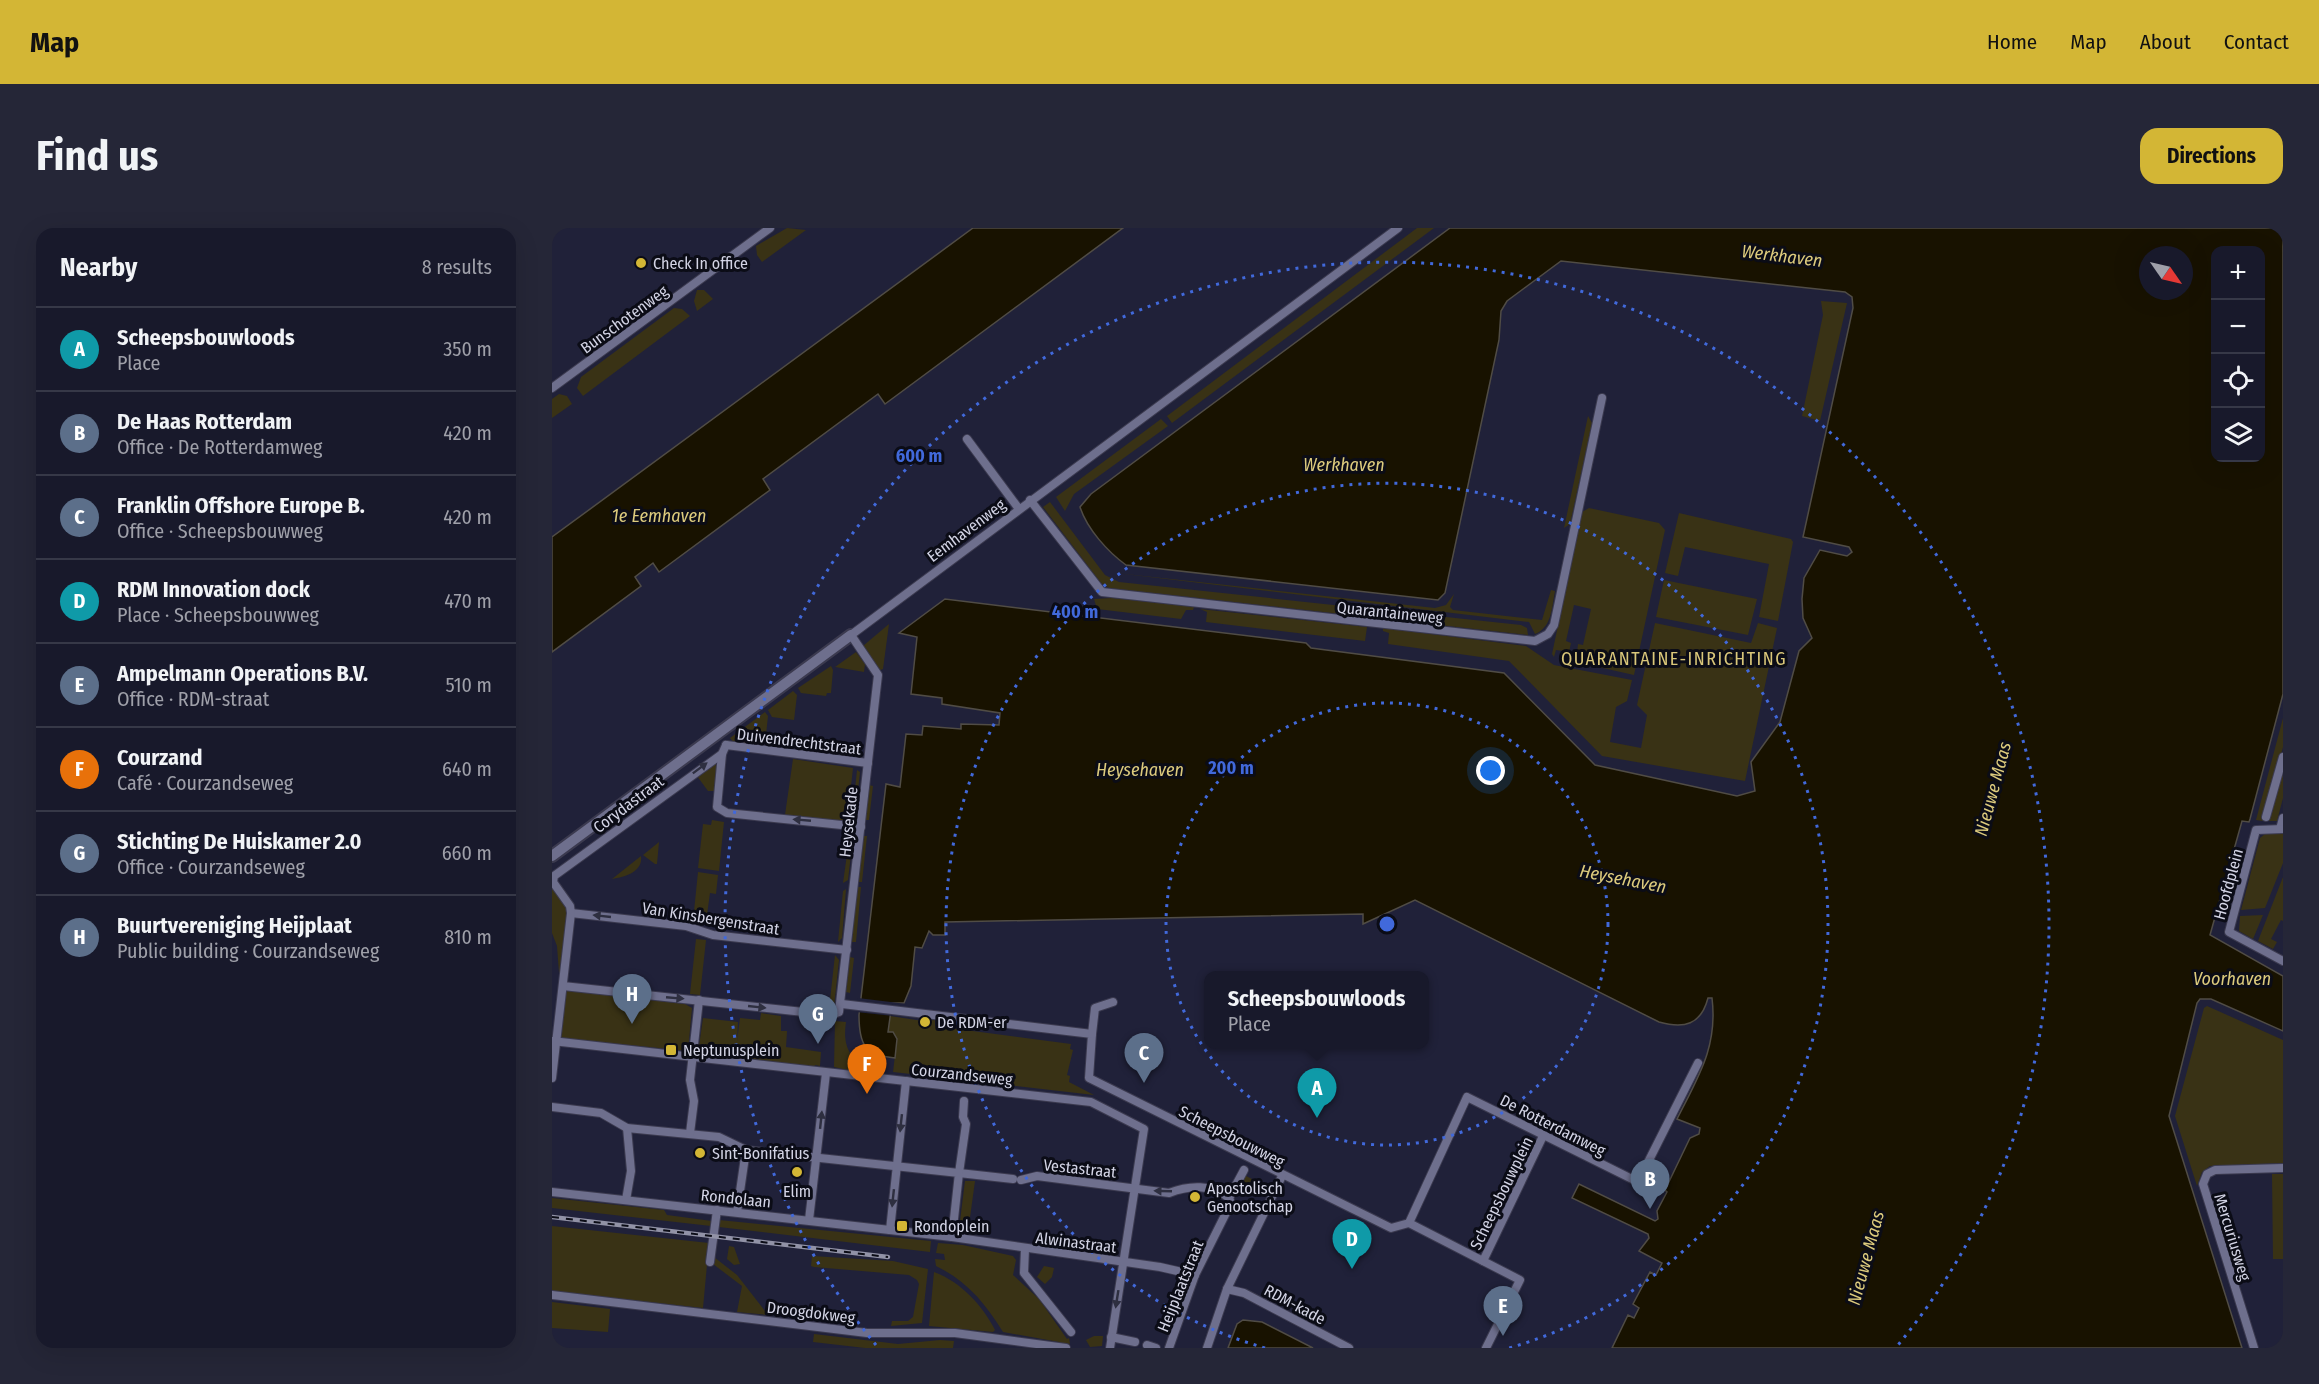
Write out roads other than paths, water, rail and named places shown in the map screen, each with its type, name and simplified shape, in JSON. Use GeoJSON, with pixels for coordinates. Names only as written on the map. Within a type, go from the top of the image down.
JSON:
{"type":"FeatureCollection","features":[{"type":"Feature","properties":{"kind":"street","name":"Bunschotenweg"},"geometry":{"type":"LineString","coordinates":[[552,388],[770,228]]}},
{"type":"Feature","properties":{"kind":"street","name":"Eemhavenweg"},"geometry":{"type":"LineString","coordinates":[[552,856],[1398,228]]}},
{"type":"Feature","properties":{"kind":"street","name":"Quarantaineweg"},"geometry":{"type":"LineString","coordinates":[[1030,501],[1102,592],[1535,641],[1548,634],[1554,625],[1602,398]]}},
{"type":"Feature","properties":{"kind":"street"},"geometry":{"type":"LineString","coordinates":[[967,438],[1019,509]]}},
{"type":"Feature","properties":{"kind":"street","name":"Heysekade"},"geometry":{"type":"LineString","coordinates":[[842,1004],[878,675],[851,635]]}},
{"type":"Feature","properties":{"kind":"street"},"geometry":{"type":"LineString","coordinates":[[717,734],[726,746],[722,754],[717,807],[728,813],[861,827]]}},
{"type":"Feature","properties":{"kind":"street","name":"Duivendrechtstraat"},"geometry":{"type":"LineString","coordinates":[[726,746],[868,763]]}},
{"type":"Feature","properties":{"kind":"street","name":"Corydastraat"},"geometry":{"type":"LineString","coordinates":[[553,879],[715,756],[722,754]]}},
{"type":"Feature","properties":{"kind":"street"},"geometry":{"type":"LineString","coordinates":[[2266,817],[2283,757]]}},
{"type":"Feature","properties":{"kind":"street"},"geometry":{"type":"LineString","coordinates":[[2281,829],[2283,818]]}},
{"type":"Feature","properties":{"kind":"street","name":"Hoofdplein"},"geometry":{"type":"LineString","coordinates":[[2281,829],[2256,830],[2229,932],[2283,961]]}},
{"type":"Feature","properties":{"kind":"street"},"geometry":{"type":"LineString","coordinates":[[552,1078],[554,1042],[571,913],[570,906],[553,879]]}},
{"type":"Feature","properties":{"kind":"street","name":"Van Kinsbergenstraat"},"geometry":{"type":"LineString","coordinates":[[571,913],[686,926],[713,935],[847,950]]}},
{"type":"Feature","properties":{"kind":"street"},"geometry":{"type":"LineString","coordinates":[[563,986],[831,1015],[839,1012],[842,1004],[856,1005],[1092,1034]]}},
{"type":"Feature","properties":{"kind":"street"},"geometry":{"type":"LineString","coordinates":[[690,1133],[694,1101],[690,1080],[699,1000]]}},
{"type":"Feature","properties":{"kind":"street","name":"Scheepsbouwweg"},"geometry":{"type":"LineString","coordinates":[[1113,1002],[1095,1008],[1089,1078],[1282,1176],[1391,1228],[1410,1223]]}},
{"type":"Feature","properties":{"kind":"street","name":"Courzandseweg"},"geometry":{"type":"LineString","coordinates":[[554,1042],[1091,1102],[1144,1129],[1136,1188]]}},
{"type":"Feature","properties":{"kind":"street","name":"De Rotterdamweg"},"geometry":{"type":"LineString","coordinates":[[1410,1223],[1467,1097],[1638,1182],[1698,1063]]}},
{"type":"Feature","properties":{"kind":"street"},"geometry":{"type":"LineString","coordinates":[[809,1220],[826,1073]]}},
{"type":"Feature","properties":{"kind":"street"},"geometry":{"type":"LineString","coordinates":[[890,1230],[906,1081]]}},
{"type":"Feature","properties":{"kind":"street"},"geometry":{"type":"LineString","coordinates":[[952,1237],[966,1124],[963,1117],[964,1101]]}},
{"type":"Feature","properties":{"kind":"street"},"geometry":{"type":"LineString","coordinates":[[552,1107],[601,1113],[627,1128],[719,1137],[746,1150],[960,1173]]}},
{"type":"Feature","properties":{"kind":"street"},"geometry":{"type":"LineString","coordinates":[[626,1200],[631,1171],[627,1128]]}},
{"type":"Feature","properties":{"kind":"street","name":"Scheepsbouwplein"},"geometry":{"type":"LineString","coordinates":[[1483,1261],[1543,1136]]}},
{"type":"Feature","properties":{"kind":"street"},"geometry":{"type":"LineString","coordinates":[[737,1212],[746,1150]]}},
{"type":"Feature","properties":{"kind":"street","name":"Mercuriusweg"},"geometry":{"type":"LineString","coordinates":[[2254,1348],[2203,1184],[2208,1174],[2215,1170],[2283,1168]]}},
{"type":"Feature","properties":{"kind":"street","name":"Heijplaatstraat"},"geometry":{"type":"LineString","coordinates":[[1169,1348],[1195,1275],[1231,1203],[1230,1198],[1244,1170]]}},
{"type":"Feature","properties":{"kind":"street","name":"Vestastraat"},"geometry":{"type":"LineString","coordinates":[[960,1173],[1017,1180],[1037,1176],[1169,1193],[1187,1186],[1217,1191],[1230,1198]]}},
{"type":"Feature","properties":{"kind":"street"},"geometry":{"type":"LineString","coordinates":[[1207,1348],[1227,1289],[1282,1176]]}},
{"type":"Feature","properties":{"kind":"street"},"geometry":{"type":"LineString","coordinates":[[1110,1348],[1136,1188]]}},
{"type":"Feature","properties":{"kind":"street","name":"Rondolaan"},"geometry":{"type":"LineString","coordinates":[[552,1192],[952,1237]]}},
{"type":"Feature","properties":{"kind":"street"},"geometry":{"type":"LineString","coordinates":[[710,1262],[717,1210]]}},
{"type":"Feature","properties":{"kind":"street"},"geometry":{"type":"LineString","coordinates":[[1410,1223],[1520,1280],[1486,1348]]}},
{"type":"Feature","properties":{"kind":"street","name":"Alwinastraat"},"geometry":{"type":"LineString","coordinates":[[952,1237],[1169,1268],[1195,1275]]}},
{"type":"Feature","properties":{"kind":"street"},"geometry":{"type":"LineString","coordinates":[[1025,1249],[1024,1273],[1071,1332]]}},
{"type":"Feature","properties":{"kind":"street","name":"RDM-kade"},"geometry":{"type":"LineString","coordinates":[[1227,1289],[1244,1293],[1349,1348]]}},
{"type":"Feature","properties":{"kind":"street","name":"Droogdokweg"},"geometry":{"type":"LineString","coordinates":[[552,1295],[867,1333],[955,1333],[1066,1348]]}},
{"type":"Feature","properties":{"kind":"street"},"geometry":{"type":"LineString","coordinates":[[1112,1337],[1135,1342]]}},
{"type":"Feature","properties":{"kind":"street"},"geometry":{"type":"LineString","coordinates":[[1147,1345],[1156,1348]]}},
{"type":"Feature","properties":{"kind":"water","name":"1e Eemhaven"},"geometry":{"type":"Polygon","coordinates":[[[973,228],[1123,228],[885,404],[878,394],[763,479],[770,490],[659,572],[653,563],[635,577],[641,586],[552,652],[552,537],[973,228]]]}},
{"type":"Feature","properties":{"kind":"water"},"geometry":{"type":"Polygon","coordinates":[[[1450,228],[2283,228],[2283,694],[2250,819],[2249,822],[2242,821],[2210,935],[2283,976],[2283,1031],[2211,999],[2200,999],[2197,1003],[2169,1116],[2242,1348],[1612,1348],[1628,1315],[1634,1318],[1639,1308],[1633,1304],[1650,1272],[1656,1275],[1662,1263],[1639,1251],[1649,1238],[1648,1234],[1572,1198],[1579,1184],[1655,1221],[1658,1219],[1657,1211],[1667,1192],[1665,1190],[1690,1138],[1699,1134],[1700,1128],[1677,1119],[1705,1061],[1712,1032],[1712,998],[1708,998],[1701,1014],[1690,1023],[1676,1025],[1659,1022],[1415,900],[1363,924],[1363,914],[945,922],[945,935],[933,935],[929,931],[922,948],[915,947],[911,986],[904,1003],[892,1003],[888,1032],[893,1032],[897,1039],[895,1058],[870,1051],[862,1041],[859,1015],[886,784],[900,787],[906,734],[922,735],[923,726],[961,729],[961,724],[999,725],[1000,713],[942,704],[942,698],[911,694],[917,637],[899,633],[945,599],[1306,643],[1311,648],[1504,673],[1595,765],[1737,796],[1755,791],[1751,762],[1780,722],[1799,651],[1812,638],[1803,618],[1804,578],[1820,550],[1847,556],[1852,552],[1849,547],[1803,537],[1853,308],[1852,297],[1845,292],[1561,261],[1507,301],[1501,311],[1499,340],[1445,593],[1438,600],[1126,565],[1099,539],[1088,524],[1080,507],[1091,494],[1450,228]]]}},
{"type":"Feature","properties":{"kind":"water"},"geometry":{"type":"Polygon","coordinates":[[[1243,1320],[1262,1322],[1313,1348],[1228,1348],[1237,1324],[1243,1320]]]}},
{"type":"Feature","properties":{"kind":"railway"},"geometry":{"type":"LineString","coordinates":[[552,1217],[888,1257]]}},
{"type":"Feature","properties":{"kind":"place","name":"Check In office"},"geometry":{"type":"Point","coordinates":[641,263]}},
{"type":"Feature","properties":{"kind":"place","name":"De RDM-er"},"geometry":{"type":"Point","coordinates":[925,1022]}},
{"type":"Feature","properties":{"kind":"place","name":"Buurtvereniging Heijplaat"},"geometry":{"type":"Point","coordinates":[632,1024]}},
{"type":"Feature","properties":{"kind":"place","name":"Stichting De Huiskamer 2.0"},"geometry":{"type":"Point","coordinates":[818,1044]}},
{"type":"Feature","properties":{"kind":"place","name":"Neptunusplein"},"geometry":{"type":"Point","coordinates":[671,1050]}},
{"type":"Feature","properties":{"kind":"place","name":"Franklin Offshore Europe B."},"geometry":{"type":"Point","coordinates":[1144,1083]}},
{"type":"Feature","properties":{"kind":"place","name":"Courzand"},"geometry":{"type":"Point","coordinates":[867,1094]}},
{"type":"Feature","properties":{"kind":"place","name":"Scheepsbouwloods"},"geometry":{"type":"Point","coordinates":[1317,1118]}},
{"type":"Feature","properties":{"kind":"place","name":"Sint-Bonifatius"},"geometry":{"type":"Point","coordinates":[700,1153]}},
{"type":"Feature","properties":{"kind":"place","name":"Elim"},"geometry":{"type":"Point","coordinates":[797,1172]}},
{"type":"Feature","properties":{"kind":"place","name":"Apostolisch Genootschap"},"geometry":{"type":"Point","coordinates":[1195,1197]}},
{"type":"Feature","properties":{"kind":"place","name":"De Haas Rotterdam"},"geometry":{"type":"Point","coordinates":[1650,1209]}},
{"type":"Feature","properties":{"kind":"place","name":"Rondoplein"},"geometry":{"type":"Point","coordinates":[902,1226]}},
{"type":"Feature","properties":{"kind":"place","name":"RDM Innovation dock"},"geometry":{"type":"Point","coordinates":[1352,1269]}},
{"type":"Feature","properties":{"kind":"place","name":"Ampelmann Operations B.V."},"geometry":{"type":"Point","coordinates":[1503,1336]}},
{"type":"Feature","properties":{"kind":"district","name":"QUARANTAINE-INRICHTING"},"geometry":{"type":"Point","coordinates":[1674,659]}},
{"type":"Feature","properties":{"kind":"water label","name":"Werkhaven"},"geometry":{"type":"Point","coordinates":[1782,256]}},
{"type":"Feature","properties":{"kind":"water label","name":"Werkhaven"},"geometry":{"type":"Point","coordinates":[1344,465]}},
{"type":"Feature","properties":{"kind":"water label","name":"Heysehaven"},"geometry":{"type":"Point","coordinates":[1140,770]}},
{"type":"Feature","properties":{"kind":"water label","name":"Nieuwe Maas"},"geometry":{"type":"Point","coordinates":[1993,789]}},
{"type":"Feature","properties":{"kind":"water label","name":"Heysehaven"},"geometry":{"type":"Point","coordinates":[1623,879]}},
{"type":"Feature","properties":{"kind":"water label","name":"Voorhaven"},"geometry":{"type":"Point","coordinates":[2232,979]}},
{"type":"Feature","properties":{"kind":"water label","name":"Nieuwe Maas"},"geometry":{"type":"Point","coordinates":[1866,1258]}}]}
